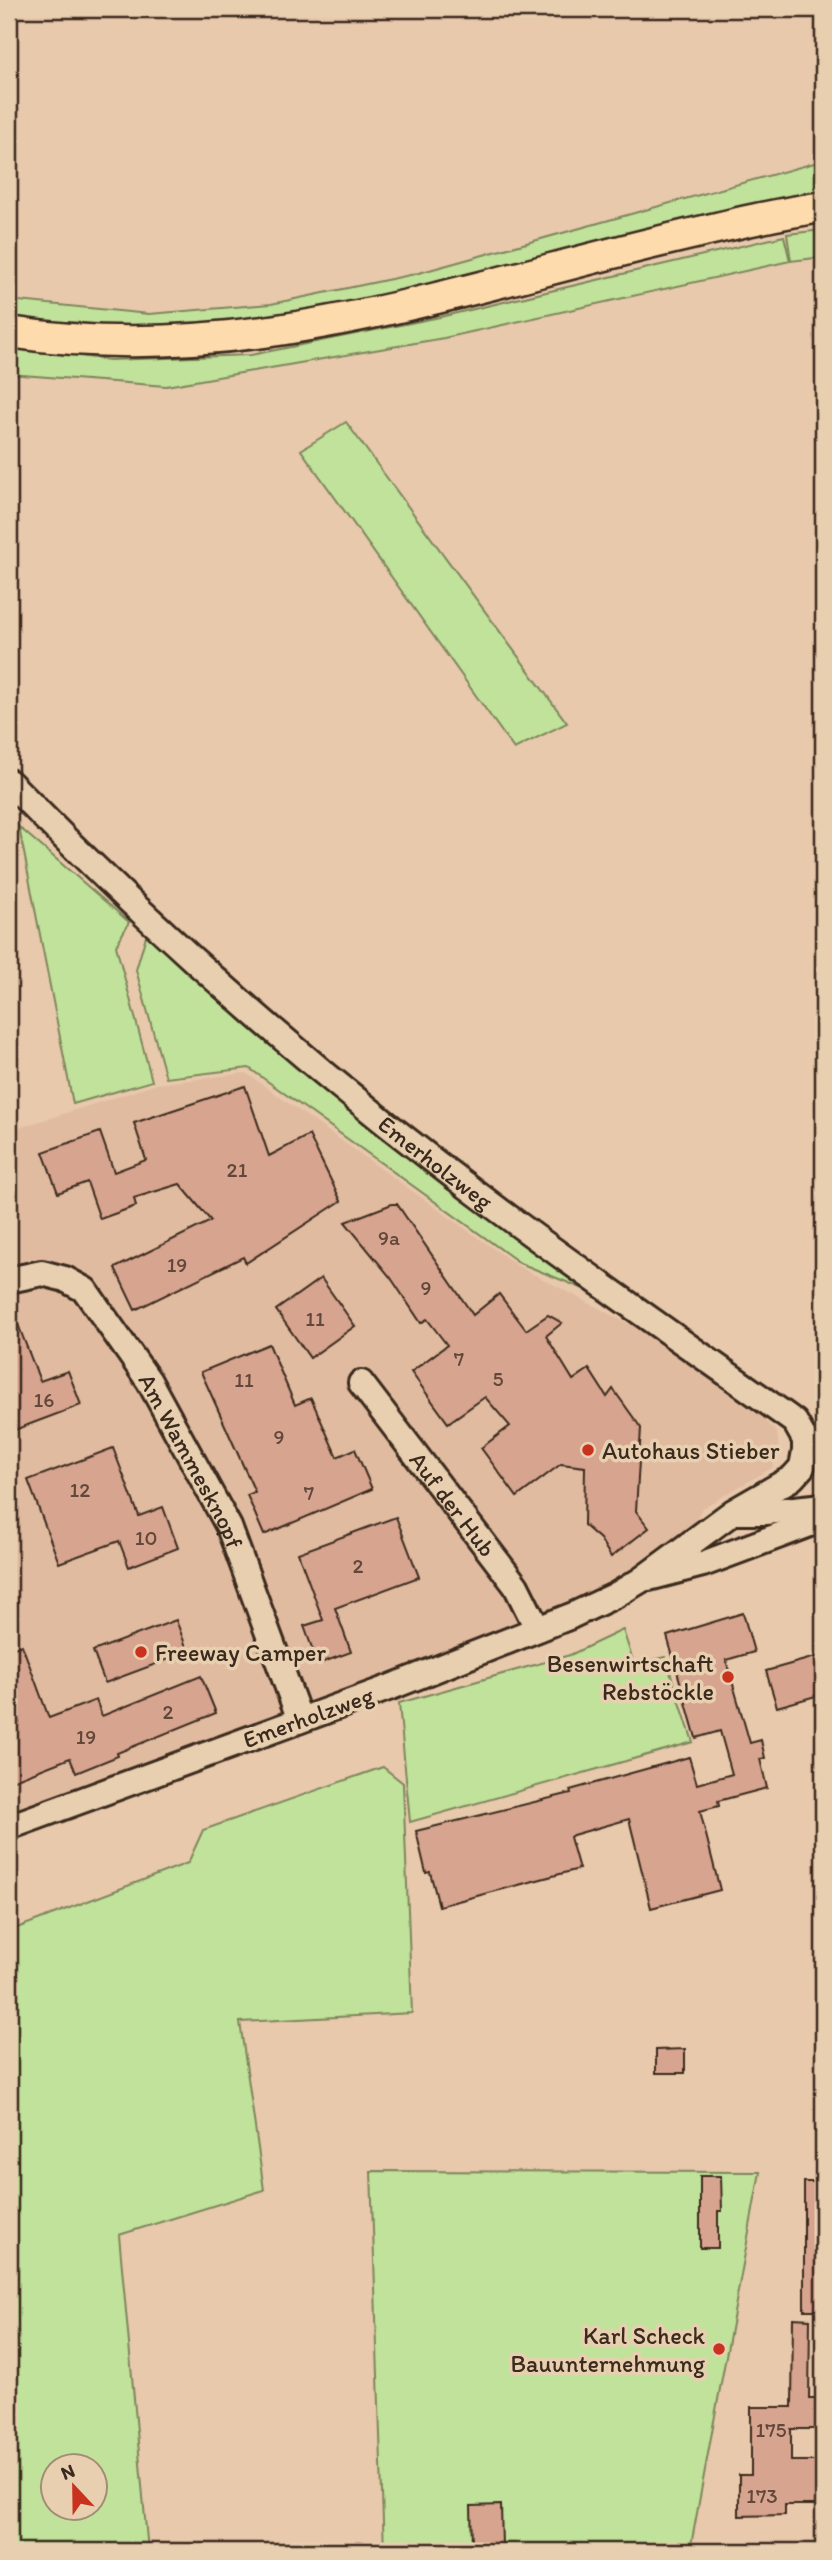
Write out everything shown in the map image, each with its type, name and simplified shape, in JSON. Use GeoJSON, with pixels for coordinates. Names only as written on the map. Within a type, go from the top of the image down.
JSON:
{"type":"FeatureCollection","features":[{"type":"Feature","properties":{"kind":"main road"},"geometry":{"type":"LineString","coordinates":[[9,331],[39,336],[159,342],[276,332],[404,307],[705,231],[786,212],[823,207]]}},
{"type":"Feature","properties":{"kind":"street","name":"Emerholzweg"},"geometry":{"type":"LineString","coordinates":[[9,782],[145,917],[290,1045],[519,1225],[795,1422],[805,1440],[802,1467],[792,1478],[733,1512],[641,1580],[601,1602],[300,1720],[9,1827]]}},
{"type":"Feature","properties":{"kind":"street","name":"Am Wammesknopf"},"geometry":{"type":"LineString","coordinates":[[9,1280],[42,1273],[65,1279],[85,1290],[149,1381],[229,1527],[300,1720]]}},
{"type":"Feature","properties":{"kind":"street","name":"Auf der Hub"},"geometry":{"type":"LineString","coordinates":[[361,1383],[516,1586],[537,1628]]}},
{"type":"Feature","properties":{"kind":"street"},"geometry":{"type":"LineString","coordinates":[[733,1512],[766,1512],[823,1506]]}},
{"type":"Feature","properties":{"kind":"street","name":"Emerholzweg"},"geometry":{"type":"LineString","coordinates":[[641,1580],[703,1564],[823,1519]]}},
{"type":"Feature","properties":{"kind":"shaded area"},"geometry":{"type":"Polygon","coordinates":[[[246,1073],[518,1266],[650,1335],[763,1418],[777,1432],[779,1451],[772,1468],[702,1508],[681,1549],[601,1602],[9,1827],[9,1131],[157,1084],[246,1073]]]}},
{"type":"Feature","properties":{"kind":"green space"},"geometry":{"type":"Polygon","coordinates":[[[823,162],[823,207],[276,332],[9,332],[9,300],[149,314],[271,304],[415,274],[823,162]]]}},
{"type":"Feature","properties":{"kind":"green space"},"geometry":{"type":"Polygon","coordinates":[[[823,230],[823,257],[791,261],[787,234],[823,230]]]}},
{"type":"Feature","properties":{"kind":"green space"},"geometry":{"type":"Polygon","coordinates":[[[784,236],[790,261],[444,338],[166,386],[9,374],[9,347],[110,360],[251,355],[440,317],[784,236]]]}},
{"type":"Feature","properties":{"kind":"green space"},"geometry":{"type":"Polygon","coordinates":[[[346,422],[567,723],[514,749],[301,450],[346,422]]]}},
{"type":"Feature","properties":{"kind":"green space"},"geometry":{"type":"Polygon","coordinates":[[[19,827],[129,922],[116,946],[152,1081],[73,1104],[19,827]]]}},
{"type":"Feature","properties":{"kind":"green space"},"geometry":{"type":"Polygon","coordinates":[[[148,929],[283,1055],[591,1292],[520,1263],[249,1068],[166,1078],[136,970],[148,929]]]}},
{"type":"Feature","properties":{"kind":"green space"},"geometry":{"type":"Polygon","coordinates":[[[623,1630],[634,1664],[665,1657],[693,1742],[410,1822],[399,1703],[570,1655],[623,1630]]]}},
{"type":"Feature","properties":{"kind":"green space"},"geometry":{"type":"Polygon","coordinates":[[[383,1767],[403,1783],[412,2013],[240,2022],[264,2190],[119,2235],[148,2551],[9,2551],[9,1931],[188,1863],[203,1830],[383,1767]]]}},
{"type":"Feature","properties":{"kind":"green space"},"geometry":{"type":"Polygon","coordinates":[[[371,2171],[760,2172],[690,2551],[384,2551],[371,2171]]]}},
{"type":"Feature","properties":{"kind":"building"},"geometry":{"type":"Polygon","coordinates":[[[245,1086],[269,1156],[309,1135],[341,1201],[246,1263],[243,1257],[135,1310],[115,1268],[211,1221],[180,1184],[134,1198],[136,1206],[100,1219],[87,1182],[58,1193],[43,1152],[100,1132],[114,1172],[146,1160],[134,1123],[245,1086]]]}},
{"type":"Feature","properties":{"kind":"building"},"geometry":{"type":"Polygon","coordinates":[[[397,1204],[473,1315],[499,1294],[526,1330],[548,1315],[562,1323],[546,1336],[573,1380],[589,1369],[607,1397],[613,1389],[641,1428],[636,1511],[649,1528],[611,1557],[600,1539],[584,1525],[585,1467],[561,1464],[517,1497],[481,1448],[510,1426],[485,1397],[448,1423],[411,1372],[447,1345],[427,1319],[421,1323],[391,1278],[345,1222],[397,1204]]]}},
{"type":"Feature","properties":{"kind":"building"},"geometry":{"type":"Polygon","coordinates":[[[321,1278],[355,1326],[310,1358],[276,1310],[321,1278]]]}},
{"type":"Feature","properties":{"kind":"building"},"geometry":{"type":"Polygon","coordinates":[[[9,1301],[40,1381],[68,1371],[81,1405],[9,1432],[9,1301]]]}},
{"type":"Feature","properties":{"kind":"building"},"geometry":{"type":"Polygon","coordinates":[[[269,1344],[295,1405],[311,1398],[337,1457],[355,1449],[372,1489],[264,1535],[247,1495],[255,1492],[201,1372],[269,1344]]]}},
{"type":"Feature","properties":{"kind":"building"},"geometry":{"type":"Polygon","coordinates":[[[113,1448],[139,1516],[163,1507],[178,1548],[129,1567],[119,1541],[59,1563],[28,1480],[113,1448]]]}},
{"type":"Feature","properties":{"kind":"building"},"geometry":{"type":"Polygon","coordinates":[[[396,1517],[419,1577],[335,1608],[351,1652],[318,1664],[304,1626],[323,1620],[298,1553],[396,1517]]]}},
{"type":"Feature","properties":{"kind":"building"},"geometry":{"type":"Polygon","coordinates":[[[743,1613],[754,1652],[726,1660],[750,1743],[761,1740],[765,1758],[760,1759],[767,1788],[718,1801],[719,1806],[700,1811],[720,1890],[651,1908],[629,1819],[570,1837],[579,1869],[439,1906],[430,1872],[426,1873],[416,1831],[571,1793],[570,1790],[689,1757],[697,1784],[732,1774],[720,1731],[696,1738],[667,1636],[743,1613]]]}},
{"type":"Feature","properties":{"kind":"building","name":"Freeway Camper"},"geometry":{"type":"Polygon","coordinates":[[[176,1620],[188,1652],[105,1683],[93,1651],[176,1620]]]}},
{"type":"Feature","properties":{"kind":"building"},"geometry":{"type":"Polygon","coordinates":[[[22,1645],[49,1718],[96,1700],[102,1716],[201,1676],[216,1713],[117,1753],[118,1756],[76,1773],[70,1758],[9,1782],[9,1726],[19,1722],[9,1695],[9,1650],[22,1645]]]}},
{"type":"Feature","properties":{"kind":"building"},"geometry":{"type":"Polygon","coordinates":[[[819,1656],[823,1670],[823,1694],[777,1707],[766,1671],[819,1656]]]}},
{"type":"Feature","properties":{"kind":"building"},"geometry":{"type":"Polygon","coordinates":[[[685,2049],[685,2073],[656,2073],[656,2050],[685,2049]]]}},
{"type":"Feature","properties":{"kind":"building"},"geometry":{"type":"Polygon","coordinates":[[[700,2176],[721,2176],[722,2211],[718,2211],[718,2248],[700,2248],[700,2176]]]}},
{"type":"Feature","properties":{"kind":"building"},"geometry":{"type":"Polygon","coordinates":[[[804,2182],[823,2182],[823,2310],[804,2310],[804,2182]]]}},
{"type":"Feature","properties":{"kind":"building"},"geometry":{"type":"Polygon","coordinates":[[[793,2318],[810,2319],[809,2398],[823,2398],[823,2429],[791,2429],[791,2461],[823,2461],[823,2505],[785,2505],[785,2515],[739,2516],[739,2475],[751,2475],[751,2407],[792,2407],[793,2318]]]}},
{"type":"Feature","properties":{"kind":"building"},"geometry":{"type":"Polygon","coordinates":[[[501,2505],[502,2546],[472,2546],[471,2506],[501,2505]]]}},
{"type":"Feature","properties":{"kind":"place","name":"Autohaus Stieber"},"geometry":{"type":"Point","coordinates":[588,1450]}},
{"type":"Feature","properties":{"kind":"place","name":"Freeway Camper"},"geometry":{"type":"Point","coordinates":[141,1652]}},
{"type":"Feature","properties":{"kind":"place","name":"Besenwirtschaft Rebstöckle"},"geometry":{"type":"Point","coordinates":[728,1677]}},
{"type":"Feature","properties":{"kind":"place","name":"Karl Scheck Bauunternehmung"},"geometry":{"type":"Point","coordinates":[719,2349]}}]}
